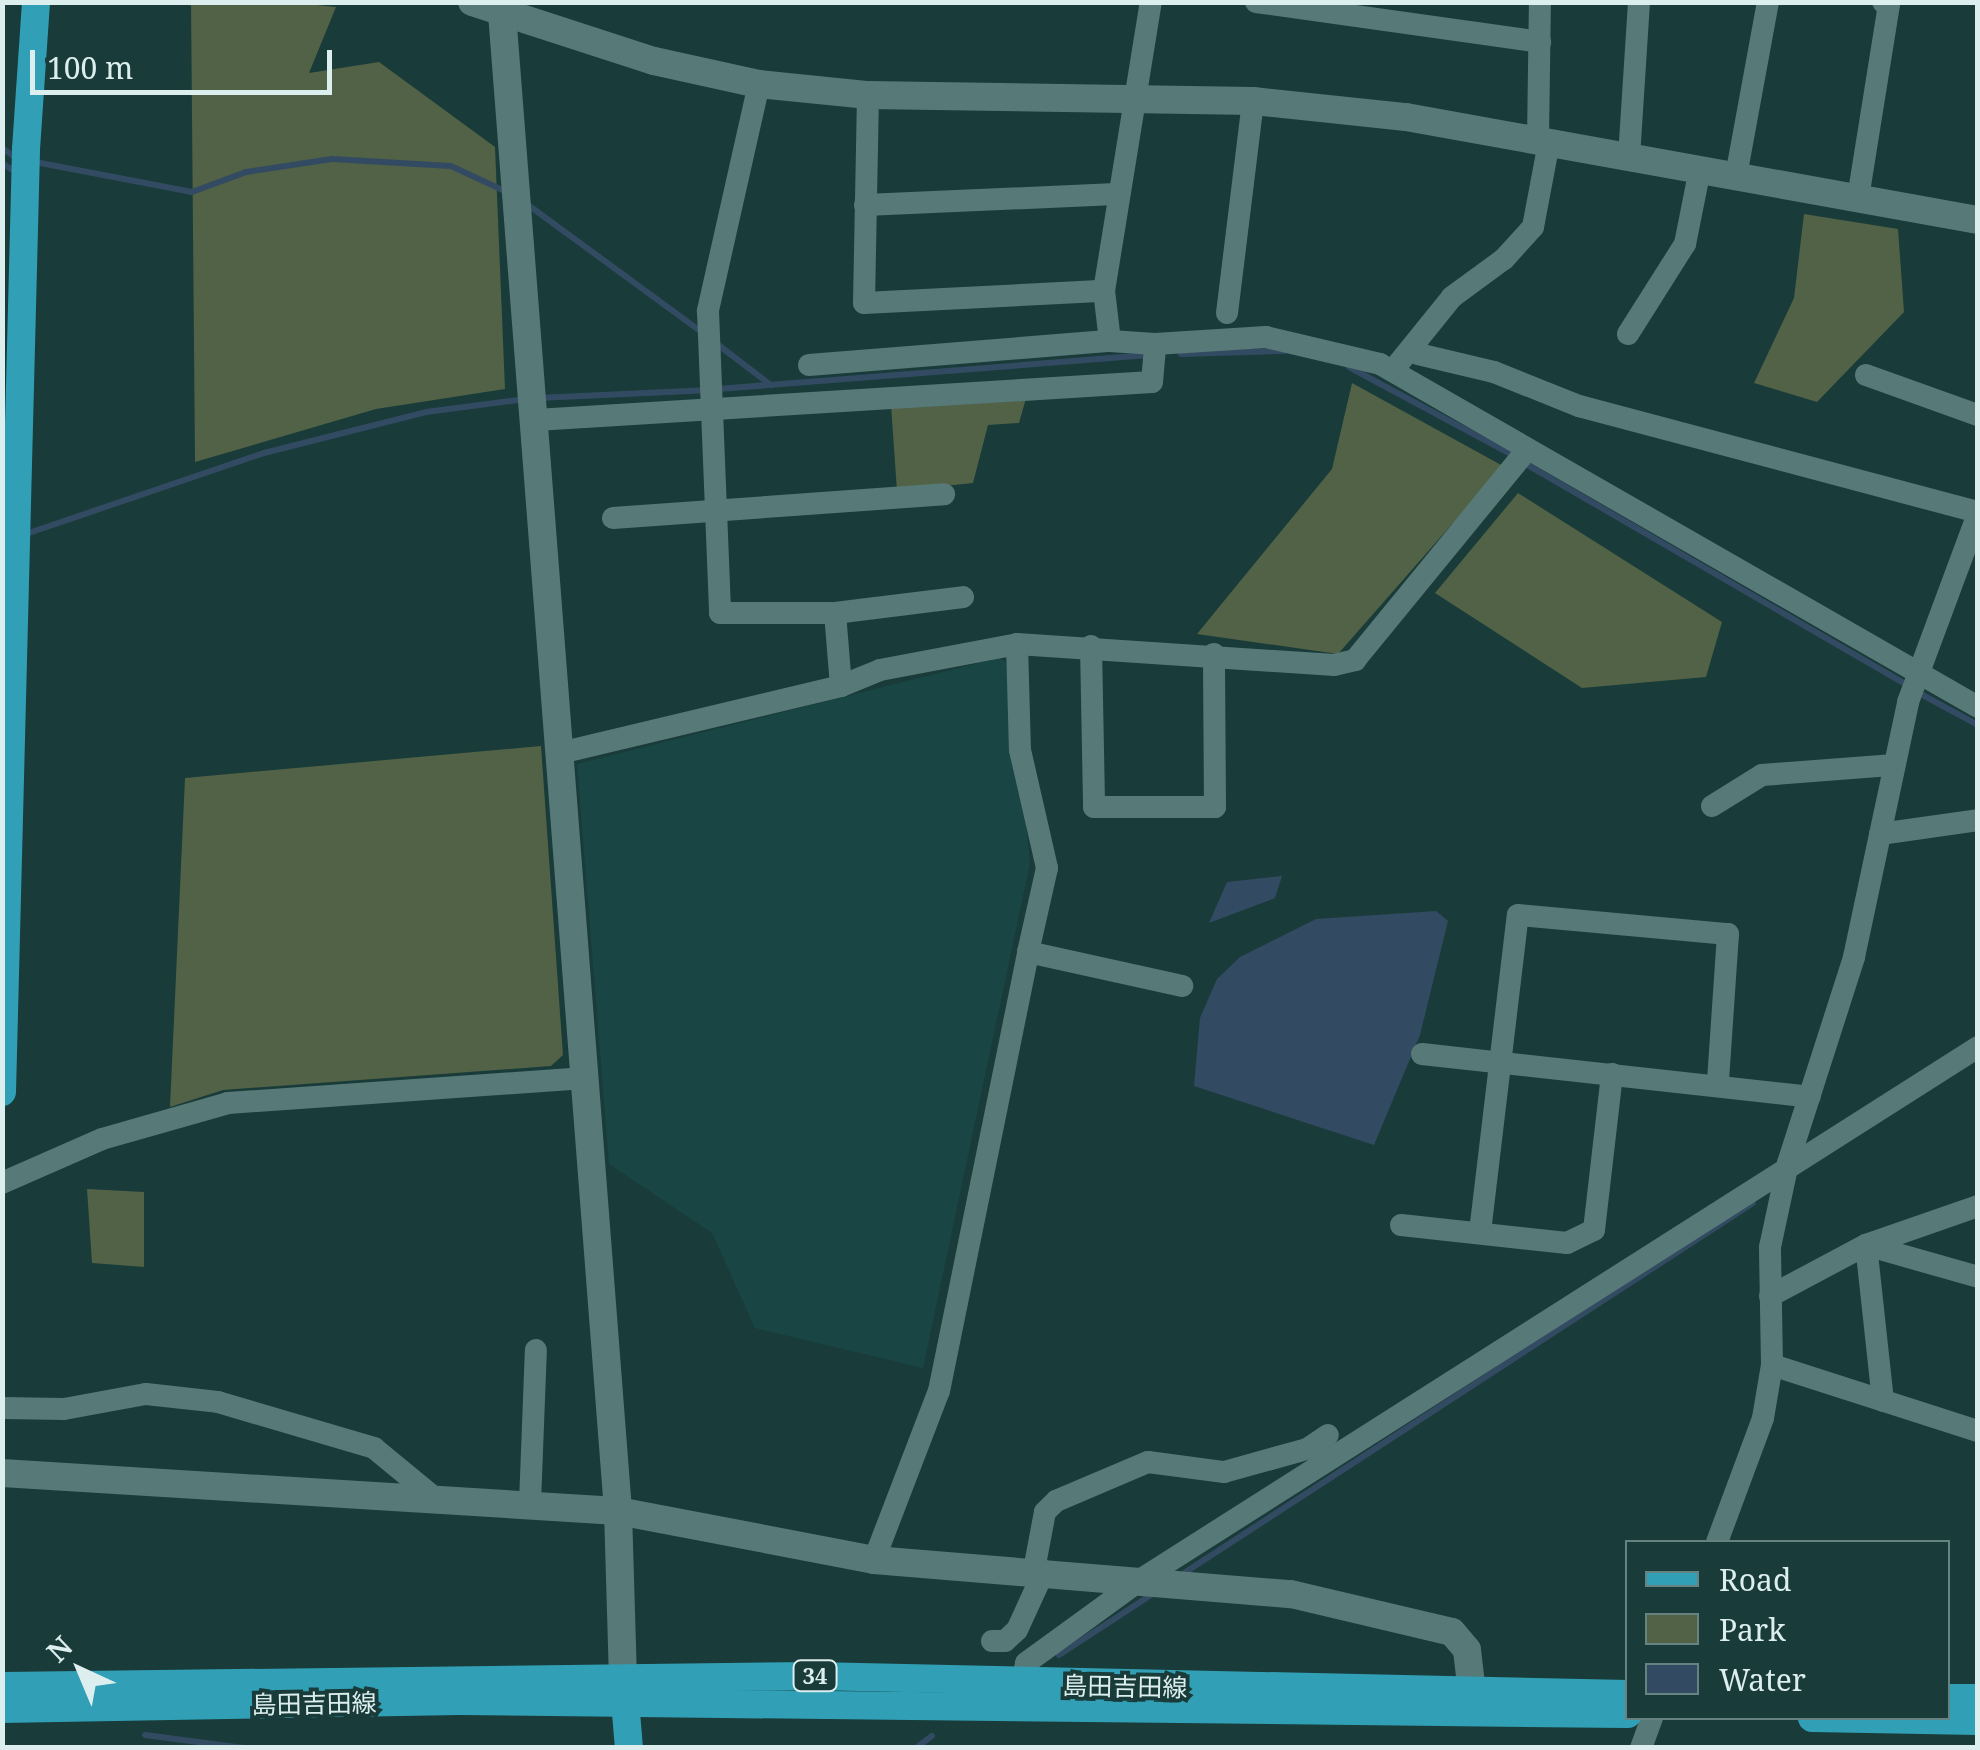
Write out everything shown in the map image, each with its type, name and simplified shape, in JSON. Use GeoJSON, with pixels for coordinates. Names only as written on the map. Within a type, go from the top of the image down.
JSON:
{"type":"FeatureCollection","features":[{"type":"Feature","properties":{"kind":"main road"},"geometry":{"type":"LineString","coordinates":[[2,1092],[12,288],[25,180],[36,2]]}},
{"type":"Feature","properties":{"kind":"main road","name":"島田吉田線"},"geometry":{"type":"LineString","coordinates":[[2,1709],[624,1690],[1022,1684],[1625,1694]]}},
{"type":"Feature","properties":{"kind":"main road","name":"島田吉田線"},"geometry":{"type":"LineString","coordinates":[[2,1686],[624,1690],[1625,1714]]}},
{"type":"Feature","properties":{"kind":"main road"},"geometry":{"type":"LineString","coordinates":[[624,1690],[629,1748]]}},
{"type":"Feature","properties":{"kind":"main road"},"geometry":{"type":"LineString","coordinates":[[1950,1698],[1978,1698]]}},
{"type":"Feature","properties":{"kind":"main road"},"geometry":{"type":"LineString","coordinates":[[1923,1720],[1978,1721]]}},
{"type":"Feature","properties":{"kind":"street"},"geometry":{"type":"LineString","coordinates":[[1110,342],[1104,290],[1132,98],[1152,2]]}},
{"type":"Feature","properties":{"kind":"street"},"geometry":{"type":"LineString","coordinates":[[1256,2],[1540,42]]}},
{"type":"Feature","properties":{"kind":"street"},"geometry":{"type":"LineString","coordinates":[[1392,371],[1452,297],[1504,260],[1533,227],[1543,141],[1540,2]]}},
{"type":"Feature","properties":{"kind":"street"},"geometry":{"type":"LineString","coordinates":[[1630,157],[1638,2]]}},
{"type":"Feature","properties":{"kind":"street"},"geometry":{"type":"LineString","coordinates":[[1736,176],[1768,2]]}},
{"type":"Feature","properties":{"kind":"street"},"geometry":{"type":"LineString","coordinates":[[1858,198],[1889,4],[1883,2]]}},
{"type":"Feature","properties":{"kind":"street"},"geometry":{"type":"LineString","coordinates":[[624,1690],[618,1511],[518,184],[493,6],[654,61],[759,84],[868,95],[1253,101],[1406,117],[1978,220]]}},
{"type":"Feature","properties":{"kind":"street"},"geometry":{"type":"LineString","coordinates":[[759,84],[707,332],[720,613],[835,613],[962,597]]}},
{"type":"Feature","properties":{"kind":"street"},"geometry":{"type":"LineString","coordinates":[[868,95],[864,303],[1104,290]]}},
{"type":"Feature","properties":{"kind":"street"},"geometry":{"type":"LineString","coordinates":[[1226,314],[1253,101]]}},
{"type":"Feature","properties":{"kind":"street"},"geometry":{"type":"LineString","coordinates":[[1628,334],[1685,244],[1700,169]]}},
{"type":"Feature","properties":{"kind":"street"},"geometry":{"type":"LineString","coordinates":[[865,205],[1116,194]]}},
{"type":"Feature","properties":{"kind":"street"},"geometry":{"type":"LineString","coordinates":[[809,365],[1110,342],[1155,352],[1266,337],[1329,347],[1392,371],[1520,459],[1978,707]]}},
{"type":"Feature","properties":{"kind":"street"},"geometry":{"type":"LineString","coordinates":[[535,406],[708,406],[1152,382],[1155,352]]}},
{"type":"Feature","properties":{"kind":"street"},"geometry":{"type":"LineString","coordinates":[[1418,354],[1494,372],[1580,406],[1978,513],[1908,702],[1891,764],[1854,957],[1788,1167],[1770,1247],[1772,1365],[1763,1418],[1718,1540]]}},
{"type":"Feature","properties":{"kind":"street"},"geometry":{"type":"LineString","coordinates":[[1866,375],[1978,414]]}},
{"type":"Feature","properties":{"kind":"street"},"geometry":{"type":"LineString","coordinates":[[560,753],[842,686],[880,670],[1017,644],[1214,654],[1334,665],[1355,660],[1520,459]]}},
{"type":"Feature","properties":{"kind":"street"},"geometry":{"type":"LineString","coordinates":[[613,518],[944,494]]}},
{"type":"Feature","properties":{"kind":"street"},"geometry":{"type":"LineString","coordinates":[[835,613],[842,686]]}},
{"type":"Feature","properties":{"kind":"street"},"geometry":{"type":"LineString","coordinates":[[874,1560],[939,1391],[1047,868],[1020,750],[1017,644]]}},
{"type":"Feature","properties":{"kind":"street"},"geometry":{"type":"LineString","coordinates":[[1092,646],[1094,807],[1215,807],[1214,654]]}},
{"type":"Feature","properties":{"kind":"street"},"geometry":{"type":"LineString","coordinates":[[1712,806],[1762,775],[1891,764]]}},
{"type":"Feature","properties":{"kind":"street"},"geometry":{"type":"LineString","coordinates":[[1880,834],[1978,820]]}},
{"type":"Feature","properties":{"kind":"street"},"geometry":{"type":"LineString","coordinates":[[1480,1232],[1518,915],[1728,934],[1718,1082]]}},
{"type":"Feature","properties":{"kind":"street"},"geometry":{"type":"LineString","coordinates":[[1028,952],[1182,986]]}},
{"type":"Feature","properties":{"kind":"street"},"geometry":{"type":"LineString","coordinates":[[1022,1684],[1026,1662],[1150,1578],[1978,1046]]}},
{"type":"Feature","properties":{"kind":"street"},"geometry":{"type":"LineString","coordinates":[[1422,1054],[1718,1082],[1810,1096]]}},
{"type":"Feature","properties":{"kind":"street"},"geometry":{"type":"LineString","coordinates":[[1401,1225],[1567,1244],[1594,1230],[1612,1074]]}},
{"type":"Feature","properties":{"kind":"street"},"geometry":{"type":"LineString","coordinates":[[2,1183],[102,1139],[228,1104],[585,1078]]}},
{"type":"Feature","properties":{"kind":"street"},"geometry":{"type":"LineString","coordinates":[[1770,1296],[1866,1245],[1978,1206]]}},
{"type":"Feature","properties":{"kind":"street"},"geometry":{"type":"LineString","coordinates":[[1866,1245],[1978,1276]]}},
{"type":"Feature","properties":{"kind":"street"},"geometry":{"type":"LineString","coordinates":[[1866,1245],[1883,1401]]}},
{"type":"Feature","properties":{"kind":"street"},"geometry":{"type":"LineString","coordinates":[[530,1503],[536,1350]]}},
{"type":"Feature","properties":{"kind":"street"},"geometry":{"type":"LineString","coordinates":[[1772,1365],[1978,1431]]}},
{"type":"Feature","properties":{"kind":"street"},"geometry":{"type":"LineString","coordinates":[[2,1408],[64,1409],[146,1394],[218,1402],[374,1448],[431,1496]]}},
{"type":"Feature","properties":{"kind":"street"},"geometry":{"type":"LineString","coordinates":[[992,1641],[1005,1641],[1017,1630],[1039,1570],[1046,1512],[1056,1500],[1148,1462],[1224,1472],[1307,1449],[1328,1435]]}},
{"type":"Feature","properties":{"kind":"street"},"geometry":{"type":"LineString","coordinates":[[2,1473],[431,1496],[618,1511],[874,1560],[1150,1578],[1290,1594],[1452,1632],[1467,1650],[1472,1693]]}},
{"type":"Feature","properties":{"kind":"street"},"geometry":{"type":"LineString","coordinates":[[1640,1748],[1651,1720]]}},
{"type":"Feature","properties":{"kind":"shaded area"},"geometry":{"type":"Polygon","coordinates":[[[999,658],[1009,664],[1030,863],[923,1368],[755,1328],[712,1233],[609,1164],[577,764],[999,658]]]}},
{"type":"Feature","properties":{"kind":"green space"},"geometry":{"type":"Polygon","coordinates":[[[288,2],[336,7],[309,73],[379,62],[495,147],[505,389],[376,409],[195,462],[191,3],[288,2]]]}},
{"type":"Feature","properties":{"kind":"green space"},"geometry":{"type":"Polygon","coordinates":[[[1804,214],[1898,229],[1904,312],[1817,402],[1754,383],[1794,298],[1804,214]]]}},
{"type":"Feature","properties":{"kind":"green space"},"geometry":{"type":"Polygon","coordinates":[[[1352,383],[1503,466],[1338,654],[1197,634],[1332,469],[1352,383]]]}},
{"type":"Feature","properties":{"kind":"green space"},"geometry":{"type":"Polygon","coordinates":[[[1027,395],[1019,423],[988,425],[973,483],[897,491],[891,405],[1027,395]]]}},
{"type":"Feature","properties":{"kind":"green space"},"geometry":{"type":"Polygon","coordinates":[[[1518,493],[1722,622],[1706,677],[1582,688],[1435,593],[1518,493]]]}},
{"type":"Feature","properties":{"kind":"green space"},"geometry":{"type":"Polygon","coordinates":[[[541,746],[563,1055],[551,1066],[223,1090],[170,1107],[185,778],[541,746]]]}},
{"type":"Feature","properties":{"kind":"green space"},"geometry":{"type":"Polygon","coordinates":[[[87,1189],[144,1192],[144,1267],[92,1263],[87,1189]]]}},
{"type":"Feature","properties":{"kind":"water"},"geometry":{"type":"Polygon","coordinates":[[[1282,876],[1275,898],[1209,923],[1227,882],[1282,876]]]}},
{"type":"Feature","properties":{"kind":"water"},"geometry":{"type":"Polygon","coordinates":[[[1436,911],[1448,921],[1420,1035],[1374,1145],[1194,1086],[1200,1018],[1217,979],[1240,957],[1316,919],[1436,911]]]}},
{"type":"Feature","properties":{"kind":"waterway"},"geometry":{"type":"LineString","coordinates":[[2,148],[18,159]]}},
{"type":"Feature","properties":{"kind":"waterway"},"geometry":{"type":"LineString","coordinates":[[35,162],[192,192],[246,172],[332,159],[451,166],[509,193]]}},
{"type":"Feature","properties":{"kind":"waterway"},"geometry":{"type":"LineString","coordinates":[[2,163],[11,169],[17,163]]}},
{"type":"Feature","properties":{"kind":"waterway"},"geometry":{"type":"LineString","coordinates":[[524,202],[703,333]]}},
{"type":"Feature","properties":{"kind":"waterway"},"geometry":{"type":"LineString","coordinates":[[717,344],[771,385]]}},
{"type":"Feature","properties":{"kind":"waterway"},"geometry":{"type":"LineString","coordinates":[[1181,354],[1284,351]]}},
{"type":"Feature","properties":{"kind":"waterway"},"geometry":{"type":"LineString","coordinates":[[718,389],[1149,355]]}},
{"type":"Feature","properties":{"kind":"waterway"},"geometry":{"type":"LineString","coordinates":[[1349,367],[1514,456]]}},
{"type":"Feature","properties":{"kind":"waterway"},"geometry":{"type":"LineString","coordinates":[[538,398],[705,390]]}},
{"type":"Feature","properties":{"kind":"waterway"},"geometry":{"type":"LineString","coordinates":[[23,535],[264,453],[426,412],[526,399]]}},
{"type":"Feature","properties":{"kind":"waterway"},"geometry":{"type":"LineString","coordinates":[[1524,463],[1907,685]]}},
{"type":"Feature","properties":{"kind":"waterway"},"geometry":{"type":"LineString","coordinates":[[1917,692],[1978,725]]}},
{"type":"Feature","properties":{"kind":"waterway"},"geometry":{"type":"LineString","coordinates":[[1181,1575],[1753,1203]]}},
{"type":"Feature","properties":{"kind":"waterway"},"geometry":{"type":"LineString","coordinates":[[1059,1655],[1154,1593]]}},
{"type":"Feature","properties":{"kind":"waterway"},"geometry":{"type":"LineString","coordinates":[[145,1735],[244,1748]]}},
{"type":"Feature","properties":{"kind":"waterway"},"geometry":{"type":"LineString","coordinates":[[916,1748],[932,1736]]}}]}
